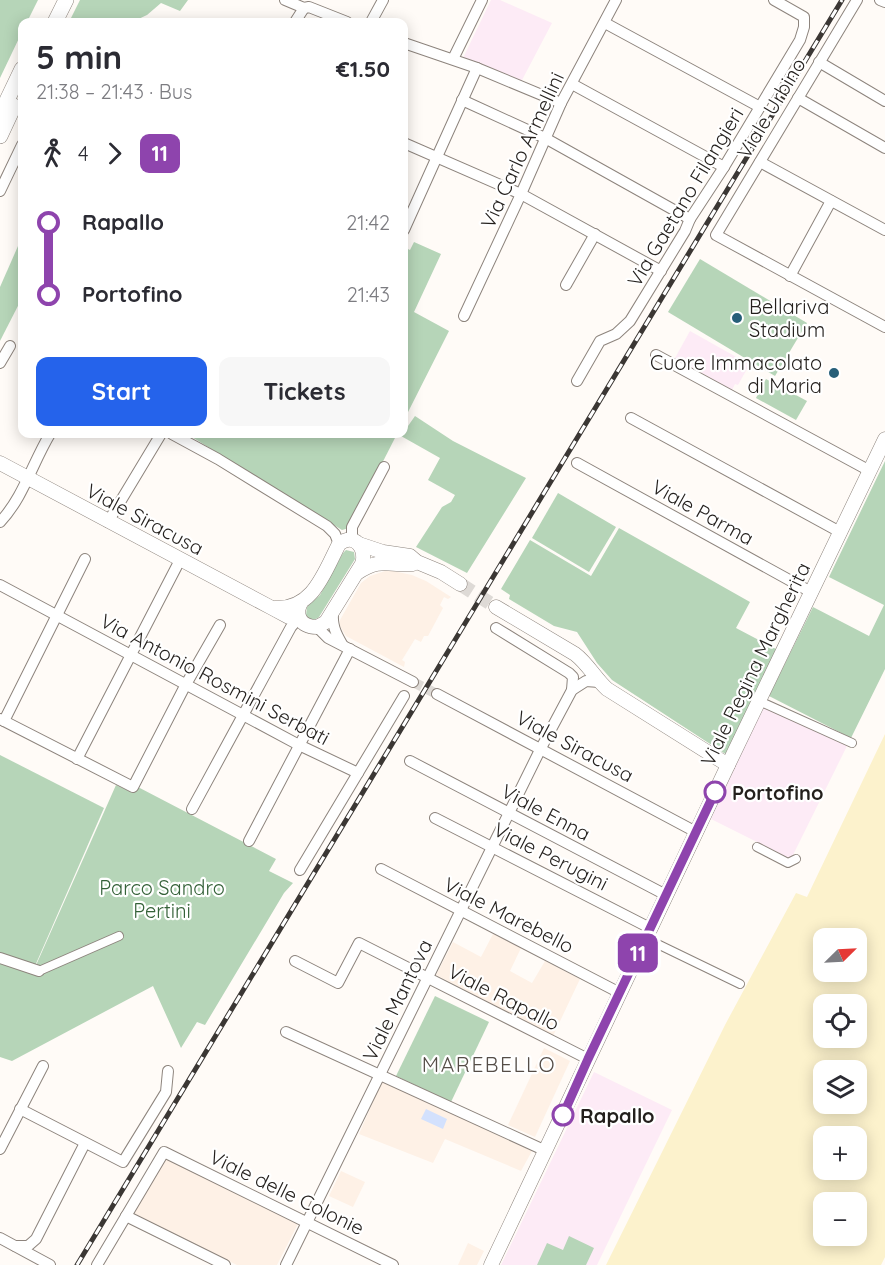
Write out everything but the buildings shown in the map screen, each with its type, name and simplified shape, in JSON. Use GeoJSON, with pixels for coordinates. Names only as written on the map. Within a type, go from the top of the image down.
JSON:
{"type":"FeatureCollection","features":[{"type":"Feature","properties":{"kind":"main road"},"geometry":{"type":"LineString","coordinates":[[47,18],[56,0]]}},
{"type":"Feature","properties":{"kind":"main road"},"geometry":{"type":"LineString","coordinates":[[57,18],[66,0]]}},
{"type":"Feature","properties":{"kind":"main road"},"geometry":{"type":"LineString","coordinates":[[0,115],[18,77]]}},
{"type":"Feature","properties":{"kind":"main road"},"geometry":{"type":"LineString","coordinates":[[0,136],[18,98]]}},
{"type":"Feature","properties":{"kind":"street"},"geometry":{"type":"LineString","coordinates":[[285,0],[336,18]]}},
{"type":"Feature","properties":{"kind":"street"},"geometry":{"type":"LineString","coordinates":[[373,18],[383,0]]}},
{"type":"Feature","properties":{"kind":"street"},"geometry":{"type":"LineString","coordinates":[[453,59],[482,0]]}},
{"type":"Feature","properties":{"kind":"street","name":"Via Carlo Armellini"},"geometry":{"type":"LineString","coordinates":[[464,316],[522,194],[561,103],[616,0]]}},
{"type":"Feature","properties":{"kind":"street","name":"Via Gaetano Filangieri"},"geometry":{"type":"LineString","coordinates":[[577,381],[600,341],[616,334],[630,321],[800,40],[804,27],[804,16],[774,0]]}},
{"type":"Feature","properties":{"kind":"street","name":"Viale Urbino"},"geometry":{"type":"LineString","coordinates":[[790,276],[716,235],[857,0]]}},
{"type":"Feature","properties":{"kind":"street"},"geometry":{"type":"LineString","coordinates":[[875,0],[885,4]]}},
{"type":"Feature","properties":{"kind":"street"},"geometry":{"type":"LineString","coordinates":[[880,0],[885,4]]}},
{"type":"Feature","properties":{"kind":"street"},"geometry":{"type":"LineString","coordinates":[[298,18],[304,8]]}},
{"type":"Feature","properties":{"kind":"street"},"geometry":{"type":"LineString","coordinates":[[605,23],[760,107]]}},
{"type":"Feature","properties":{"kind":"street"},"geometry":{"type":"LineString","coordinates":[[408,44],[477,68],[561,103]]}},
{"type":"Feature","properties":{"kind":"street"},"geometry":{"type":"LineString","coordinates":[[819,62],[885,100]]}},
{"type":"Feature","properties":{"kind":"street"},"geometry":{"type":"LineString","coordinates":[[408,221],[477,68]]}},
{"type":"Feature","properties":{"kind":"street"},"geometry":{"type":"LineString","coordinates":[[572,84],[724,167]]}},
{"type":"Feature","properties":{"kind":"street"},"geometry":{"type":"LineString","coordinates":[[798,98],[885,148]]}},
{"type":"Feature","properties":{"kind":"street"},"geometry":{"type":"LineString","coordinates":[[462,100],[545,138],[690,219]]}},
{"type":"Feature","properties":{"kind":"street"},"geometry":{"type":"LineString","coordinates":[[408,145],[522,194],[661,271]]}},
{"type":"Feature","properties":{"kind":"street"},"geometry":{"type":"LineString","coordinates":[[0,191],[18,153]]}},
{"type":"Feature","properties":{"kind":"street"},"geometry":{"type":"LineString","coordinates":[[760,162],[885,230]]}},
{"type":"Feature","properties":{"kind":"street"},"geometry":{"type":"LineString","coordinates":[[831,201],[790,276],[885,327]]}},
{"type":"Feature","properties":{"kind":"street"},"geometry":{"type":"LineString","coordinates":[[566,285],[594,234]]}},
{"type":"Feature","properties":{"kind":"street"},"geometry":{"type":"LineString","coordinates":[[0,363],[10,346]]}},
{"type":"Feature","properties":{"kind":"street"},"geometry":{"type":"LineString","coordinates":[[656,354],[870,471]]}},
{"type":"Feature","properties":{"kind":"street"},"geometry":{"type":"LineString","coordinates":[[631,418],[840,532]]}},
{"type":"Feature","properties":{"kind":"street"},"geometry":{"type":"LineString","coordinates":[[0,522],[48,438]]}},
{"type":"Feature","properties":{"kind":"street"},"geometry":{"type":"LineString","coordinates":[[108,522],[159,438]]}},
{"type":"Feature","properties":{"kind":"street"},"geometry":{"type":"LineString","coordinates":[[179,438],[327,526],[335,534],[363,550],[363,560],[326,622],[302,623]]}},
{"type":"Feature","properties":{"kind":"street","name":"Viale Regina Margherita"},"geometry":{"type":"LineString","coordinates":[[491,1265],[885,439]]}},
{"type":"Feature","properties":{"kind":"street","name":"Viale Siracusa"},"geometry":{"type":"LineString","coordinates":[[0,463],[413,682]]}},
{"type":"Feature","properties":{"kind":"street","name":"Viale Parma"},"geometry":{"type":"LineString","coordinates":[[577,464],[811,592]]}},
{"type":"Feature","properties":{"kind":"street"},"geometry":{"type":"LineString","coordinates":[[192,810],[243,715],[302,623],[298,607],[316,588],[350,543],[352,527],[384,467]]}},
{"type":"Feature","properties":{"kind":"street"},"geometry":{"type":"LineString","coordinates":[[350,543],[383,552],[410,556],[417,562],[441,572],[460,584]]}},
{"type":"Feature","properties":{"kind":"street"},"geometry":{"type":"LineString","coordinates":[[85,559],[2,720],[133,787],[185,686],[220,625]]}},
{"type":"Feature","properties":{"kind":"street"},"geometry":{"type":"LineString","coordinates":[[77,759],[180,560]]}},
{"type":"Feature","properties":{"kind":"street"},"geometry":{"type":"LineString","coordinates":[[355,574],[364,568],[382,562],[411,565],[417,562]]}},
{"type":"Feature","properties":{"kind":"street","name":"Via Antonio Rosmini Serbati"},"geometry":{"type":"LineString","coordinates":[[2,590],[56,615],[185,686],[358,773]]}},
{"type":"Feature","properties":{"kind":"street"},"geometry":{"type":"LineString","coordinates":[[272,608],[291,607],[302,601]]}},
{"type":"Feature","properties":{"kind":"street"},"geometry":{"type":"LineString","coordinates":[[496,607],[575,654],[584,661],[599,682],[623,700],[728,765]]}},
{"type":"Feature","properties":{"kind":"street"},"geometry":{"type":"LineString","coordinates":[[249,841],[347,648],[335,633],[332,623],[334,609]]}},
{"type":"Feature","properties":{"kind":"street"},"geometry":{"type":"LineString","coordinates":[[496,628],[569,673],[573,677],[572,690]]}},
{"type":"Feature","properties":{"kind":"street"},"geometry":{"type":"LineString","coordinates":[[572,690],[586,681],[599,682]]}},
{"type":"Feature","properties":{"kind":"street","name":"Viale Mantova"},"geometry":{"type":"LineString","coordinates":[[286,1265],[540,750],[572,690]]}},
{"type":"Feature","properties":{"kind":"street","name":"Viale Siracusa"},"geometry":{"type":"LineString","coordinates":[[437,694],[696,832]]}},
{"type":"Feature","properties":{"kind":"street"},"geometry":{"type":"LineString","coordinates":[[300,870],[404,696]]}},
{"type":"Feature","properties":{"kind":"street"},"geometry":{"type":"LineString","coordinates":[[759,701],[852,743]]}},
{"type":"Feature","properties":{"kind":"street","name":"Viale Enna"},"geometry":{"type":"LineString","coordinates":[[410,761],[666,895]]}},
{"type":"Feature","properties":{"kind":"street","name":"Viale Perugini"},"geometry":{"type":"LineString","coordinates":[[435,818],[493,846],[648,933]]}},
{"type":"Feature","properties":{"kind":"street"},"geometry":{"type":"LineString","coordinates":[[757,847],[788,863],[796,859]]}},
{"type":"Feature","properties":{"kind":"street","name":"Viale Marebello"},"geometry":{"type":"LineString","coordinates":[[381,869],[620,993]]}},
{"type":"Feature","properties":{"kind":"street"},"geometry":{"type":"LineString","coordinates":[[648,933],[741,984]]}},
{"type":"Feature","properties":{"kind":"street"},"geometry":{"type":"LineString","coordinates":[[0,958],[39,971],[119,936]]}},
{"type":"Feature","properties":{"kind":"street","name":"Viale Rapallo"},"geometry":{"type":"LineString","coordinates":[[295,961],[338,983],[359,943],[588,1059]]}},
{"type":"Feature","properties":{"kind":"street"},"geometry":{"type":"LineString","coordinates":[[286,1032],[546,1151]]}},
{"type":"Feature","properties":{"kind":"street"},"geometry":{"type":"LineString","coordinates":[[0,1149],[44,1066]]}},
{"type":"Feature","properties":{"kind":"street"},"geometry":{"type":"LineString","coordinates":[[20,1109],[123,1162],[166,1092],[168,1071]]}},
{"type":"Feature","properties":{"kind":"street"},"geometry":{"type":"LineString","coordinates":[[15,1246],[28,1246],[36,1239],[85,1143]]}},
{"type":"Feature","properties":{"kind":"street","name":"Viale delle Colonie"},"geometry":{"type":"LineString","coordinates":[[126,1216],[164,1152],[393,1265]]}},
{"type":"Feature","properties":{"kind":"street"},"geometry":{"type":"LineString","coordinates":[[97,1265],[126,1216],[225,1265]]}},
{"type":"Feature","properties":{"kind":"street"},"geometry":{"type":"LineString","coordinates":[[0,1238],[50,1265]]}},
{"type":"Feature","properties":{"kind":"shaded area"},"geometry":{"type":"Polygon","coordinates":[[[491,0],[500,0],[552,23],[521,82],[463,58],[491,0]]]}},
{"type":"Feature","properties":{"kind":"shaded area"},"geometry":{"type":"Polygon","coordinates":[[[690,331],[747,363],[748,367],[738,385],[735,384],[732,390],[675,358],[690,331]]]}},
{"type":"Feature","properties":{"kind":"shaded area"},"geometry":{"type":"Polygon","coordinates":[[[388,570],[412,575],[426,581],[451,597],[448,599],[444,597],[440,605],[443,608],[428,636],[424,636],[421,642],[415,639],[402,660],[405,662],[404,667],[346,636],[340,626],[340,620],[361,583],[370,576],[388,570]]]}},
{"type":"Feature","properties":{"kind":"shaded area"},"geometry":{"type":"Polygon","coordinates":[[[762,706],[847,746],[791,859],[711,819],[762,706]]]}},
{"type":"Feature","properties":{"kind":"shaded area"},"geometry":{"type":"Polygon","coordinates":[[[493,934],[521,948],[510,971],[532,983],[545,961],[580,979],[553,1036],[436,975],[453,942],[481,957],[493,934]]]}},
{"type":"Feature","properties":{"kind":"shaded area"},"geometry":{"type":"Polygon","coordinates":[[[544,1048],[570,1061],[535,1137],[508,1125],[544,1048]]]}},
{"type":"Feature","properties":{"kind":"shaded area"},"geometry":{"type":"Polygon","coordinates":[[[594,1072],[672,1110],[597,1265],[501,1265],[594,1072]]]}},
{"type":"Feature","properties":{"kind":"shaded area"},"geometry":{"type":"Polygon","coordinates":[[[382,1081],[532,1151],[521,1171],[445,1139],[433,1163],[359,1134],[382,1081]]]}},
{"type":"Feature","properties":{"kind":"shaded area"},"geometry":{"type":"Polygon","coordinates":[[[164,1158],[299,1222],[277,1265],[237,1265],[130,1213],[164,1158]]]}},
{"type":"Feature","properties":{"kind":"shaded area"},"geometry":{"type":"Polygon","coordinates":[[[341,1171],[365,1182],[353,1207],[329,1196],[341,1171]]]}},
{"type":"Feature","properties":{"kind":"shaded area"},"geometry":{"type":"Polygon","coordinates":[[[468,1243],[484,1251],[477,1265],[458,1265],[468,1243]]]}},
{"type":"Feature","properties":{"kind":"green space"},"geometry":{"type":"Polygon","coordinates":[[[0,0],[38,0],[29,18],[18,18],[18,40],[0,78],[0,0]]]}},
{"type":"Feature","properties":{"kind":"green space"},"geometry":{"type":"Polygon","coordinates":[[[80,0],[188,0],[180,11],[161,3],[141,18],[71,18],[80,0]]]}},
{"type":"Feature","properties":{"kind":"green space"},"geometry":{"type":"Polygon","coordinates":[[[414,242],[441,254],[414,312],[449,331],[408,412],[408,249],[410,250],[414,242]]]}},
{"type":"Feature","properties":{"kind":"green space"},"geometry":{"type":"Polygon","coordinates":[[[18,246],[18,306],[0,341],[0,287],[18,246]]]}},
{"type":"Feature","properties":{"kind":"green space","name":"Bellariva Stadium"},"geometry":{"type":"Polygon","coordinates":[[[700,259],[807,323],[775,376],[668,312],[700,259]]]}},
{"type":"Feature","properties":{"kind":"green space"},"geometry":{"type":"Polygon","coordinates":[[[766,379],[807,401],[796,420],[756,398],[766,379]]]}},
{"type":"Feature","properties":{"kind":"green space"},"geometry":{"type":"Polygon","coordinates":[[[415,416],[453,441],[526,478],[467,573],[416,547],[442,507],[451,502],[455,495],[428,480],[440,458],[405,438],[408,438],[408,426],[415,416]]]}},
{"type":"Feature","properties":{"kind":"green space"},"geometry":{"type":"Polygon","coordinates":[[[193,438],[395,438],[349,528],[342,530],[193,438]]]}},
{"type":"Feature","properties":{"kind":"green space"},"geometry":{"type":"Polygon","coordinates":[[[885,461],[885,669],[851,738],[769,696],[813,607],[869,636],[884,605],[829,577],[885,461]]]}},
{"type":"Feature","properties":{"kind":"green space"},"geometry":{"type":"Polygon","coordinates":[[[558,493],[616,527],[589,572],[532,538],[558,493]]]}},
{"type":"Feature","properties":{"kind":"green space"},"geometry":{"type":"Polygon","coordinates":[[[619,528],[750,602],[736,628],[776,649],[727,755],[612,680],[597,663],[577,632],[554,626],[509,599],[510,595],[501,589],[530,540],[591,576],[619,528]]]}},
{"type":"Feature","properties":{"kind":"green space"},"geometry":{"type":"Polygon","coordinates":[[[346,550],[354,552],[355,559],[319,617],[311,619],[306,615],[307,607],[320,595],[346,550]]]}},
{"type":"Feature","properties":{"kind":"green space"},"geometry":{"type":"Polygon","coordinates":[[[0,755],[104,808],[35,966],[0,953],[0,755]]]}},
{"type":"Feature","properties":{"kind":"green space","name":"Parco Sandro Pertini"},"geometry":{"type":"Polygon","coordinates":[[[116,785],[133,793],[136,786],[276,859],[269,871],[293,883],[284,893],[205,1025],[197,1022],[181,1048],[153,986],[12,1061],[0,1057],[0,960],[33,972],[116,785]]]}},
{"type":"Feature","properties":{"kind":"green space"},"geometry":{"type":"Polygon","coordinates":[[[435,996],[489,1022],[451,1102],[396,1076],[435,996]]]}},
{"type":"Feature","properties":{"kind":"green space"},"geometry":{"type":"Polygon","coordinates":[[[569,1236],[594,1248],[586,1265],[537,1265],[547,1243],[563,1250],[569,1236]]]}},
{"type":"Feature","properties":{"kind":"sand"},"geometry":{"type":"Polygon","coordinates":[[[885,734],[885,1257],[881,1265],[606,1265],[725,1025],[796,893],[807,897],[885,734]]]}},
{"type":"Feature","properties":{"kind":"water"},"geometry":{"type":"Polygon","coordinates":[[[426,1109],[447,1119],[443,1129],[421,1119],[426,1109]]]}},
{"type":"Feature","properties":{"kind":"tunnel"},"geometry":{"type":"LineString","coordinates":[[460,584],[496,607]]}},
{"type":"Feature","properties":{"kind":"tunnel"},"geometry":{"type":"LineString","coordinates":[[413,682],[437,694]]}},
{"type":"Feature","properties":{"kind":"railway"},"geometry":{"type":"LineString","coordinates":[[77,1265],[842,0]]}},
{"type":"Feature","properties":{"kind":"bus line","name":"11"},"geometry":{"type":"LineString","coordinates":[[563,1115],[715,792]]}},
{"type":"Feature","properties":{"kind":"place","name":"Bellariva Stadium"},"geometry":{"type":"Point","coordinates":[737,318]}},
{"type":"Feature","properties":{"kind":"place","name":"Cuore Immacolato di Maria"},"geometry":{"type":"Point","coordinates":[834,373]}},
{"type":"Feature","properties":{"kind":"place","name":"Portofino"},"geometry":{"type":"Point","coordinates":[715,792]}},
{"type":"Feature","properties":{"kind":"place","name":"Rapallo"},"geometry":{"type":"Point","coordinates":[563,1115]}},
{"type":"Feature","properties":{"kind":"district","name":"MAREBELLO"},"geometry":{"type":"Point","coordinates":[489,1064]}}]}
